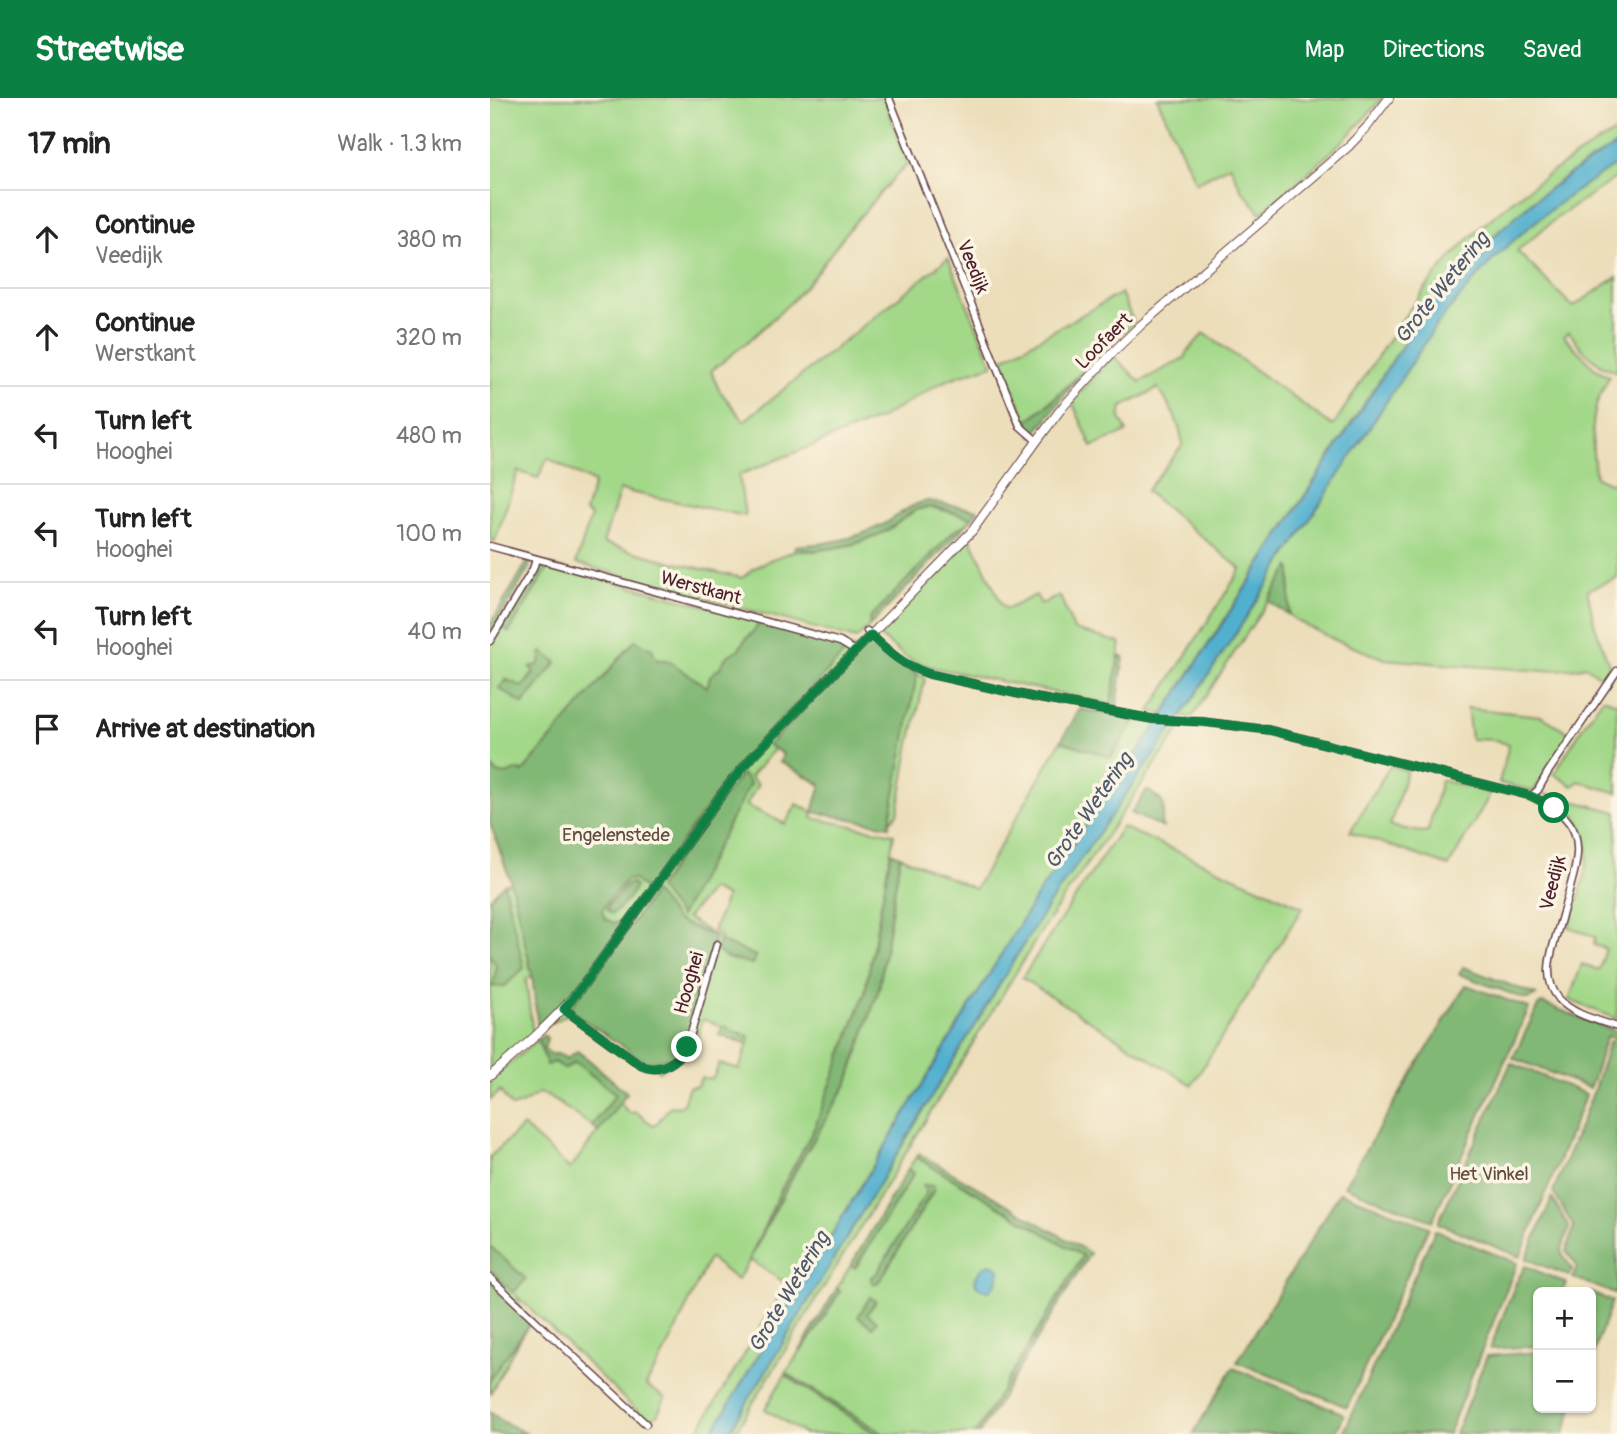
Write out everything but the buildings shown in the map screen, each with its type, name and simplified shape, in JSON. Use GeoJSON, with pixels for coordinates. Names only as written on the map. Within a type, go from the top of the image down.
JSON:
{"type":"FeatureCollection","features":[{"type":"Feature","properties":{"kind":"street","name":"Veedijk"},"geometry":{"type":"LineString","coordinates":[[889,98],[1020,426],[1037,441]]}},
{"type":"Feature","properties":{"kind":"street","name":"Loofaert"},"geometry":{"type":"LineString","coordinates":[[855,651],[869,633],[972,531],[1077,390],[1114,351],[1348,147],[1390,98]]}},
{"type":"Feature","properties":{"kind":"street","name":"Werstkant"},"geometry":{"type":"LineString","coordinates":[[490,546],[840,642],[855,651]]}},
{"type":"Feature","properties":{"kind":"street"},"geometry":{"type":"LineString","coordinates":[[490,640],[533,569],[536,559]]}},
{"type":"Feature","properties":{"kind":"street","name":"Veedijk"},"geometry":{"type":"LineString","coordinates":[[869,633],[902,662],[929,674],[1037,698],[1152,719],[1269,730],[1531,796],[1554,808],[1570,825],[1578,848],[1577,864],[1550,955],[1548,979],[1558,998],[1566,1005],[1617,1027]]}},
{"type":"Feature","properties":{"kind":"street"},"geometry":{"type":"LineString","coordinates":[[490,1076],[564,1009],[730,783],[855,651]]}},
{"type":"Feature","properties":{"kind":"street"},"geometry":{"type":"LineString","coordinates":[[1531,796],[1538,790],[1617,671]]}},
{"type":"Feature","properties":{"kind":"street"},"geometry":{"type":"LineString","coordinates":[[1538,790],[1540,801]]}},
{"type":"Feature","properties":{"kind":"street","name":"Hooghei"},"geometry":{"type":"LineString","coordinates":[[564,1009],[642,1066],[657,1070],[680,1057],[687,1047],[716,944]]}},
{"type":"Feature","properties":{"kind":"street"},"geometry":{"type":"LineString","coordinates":[[490,1278],[646,1424]]}},
{"type":"Feature","properties":{"kind":"green space"},"geometry":{"type":"Polygon","coordinates":[[[490,98],[884,98],[908,164],[849,229],[791,302],[711,371],[719,390],[744,421],[948,258],[993,365],[941,383],[881,418],[739,475],[745,516],[620,490],[603,543],[742,578],[770,560],[794,551],[815,551],[856,544],[888,530],[916,510],[930,507],[972,518],[955,530],[870,618],[869,627],[856,639],[576,563],[591,516],[585,512],[594,483],[548,458],[538,478],[518,471],[495,541],[490,540],[490,98]]]}},
{"type":"Feature","properties":{"kind":"green space"},"geometry":{"type":"Polygon","coordinates":[[[1157,98],[1382,98],[1340,144],[1261,213],[1241,189],[1230,165],[1196,183],[1157,98]]]}},
{"type":"Feature","properties":{"kind":"green space"},"geometry":{"type":"Polygon","coordinates":[[[1617,131],[1617,145],[1584,165],[1522,210],[1443,291],[1397,353],[1163,714],[1150,711],[1241,569],[1146,491],[1182,446],[1177,423],[1158,388],[1122,407],[1120,418],[1127,432],[1092,447],[1074,406],[1074,399],[1113,355],[1140,382],[1186,357],[1187,352],[1204,333],[1333,426],[1400,323],[1457,251],[1528,189],[1617,131]]]}},
{"type":"Feature","properties":{"kind":"green space"},"geometry":{"type":"Polygon","coordinates":[[[1617,164],[1617,177],[1555,219],[1517,251],[1573,307],[1617,277],[1617,372],[1601,365],[1583,350],[1569,332],[1564,336],[1594,368],[1609,376],[1595,412],[1593,449],[1596,477],[1609,483],[1617,482],[1617,578],[1587,590],[1595,626],[1612,673],[1606,681],[1586,666],[1544,671],[1385,659],[1337,641],[1289,615],[1290,567],[1193,716],[1179,717],[1435,327],[1513,240],[1586,184],[1617,164]]]}},
{"type":"Feature","properties":{"kind":"green space"},"geometry":{"type":"Polygon","coordinates":[[[1121,293],[1134,323],[1027,421],[1001,360],[1121,293]]]}},
{"type":"Feature","properties":{"kind":"green space"},"geometry":{"type":"Polygon","coordinates":[[[1083,372],[1033,436],[1027,421],[1083,372]]]}},
{"type":"Feature","properties":{"kind":"green space"},"geometry":{"type":"Polygon","coordinates":[[[928,501],[978,510],[972,518],[939,508],[923,508],[886,531],[853,544],[830,549],[794,551],[795,546],[860,535],[916,504],[928,501]]]}},
{"type":"Feature","properties":{"kind":"green space"},"geometry":{"type":"Polygon","coordinates":[[[967,524],[869,627],[870,618],[955,530],[967,524]]]}},
{"type":"Feature","properties":{"kind":"green space"},"geometry":{"type":"Polygon","coordinates":[[[970,537],[1002,605],[1007,609],[1036,595],[1041,604],[1060,596],[1074,630],[1121,643],[1111,704],[915,662],[877,634],[970,537]]]}},
{"type":"Feature","properties":{"kind":"green space"},"geometry":{"type":"Polygon","coordinates":[[[529,559],[530,566],[490,636],[490,625],[529,559]]]}},
{"type":"Feature","properties":{"kind":"green space","name":"Engelenstede"},"geometry":{"type":"Polygon","coordinates":[[[550,565],[760,620],[739,649],[726,657],[709,682],[764,622],[860,650],[878,647],[925,679],[898,813],[888,824],[789,765],[785,753],[777,746],[750,777],[758,785],[746,805],[785,824],[797,804],[813,812],[812,818],[894,834],[865,992],[815,1127],[780,1192],[759,1240],[799,1164],[848,1082],[879,988],[900,856],[975,889],[1061,741],[1111,757],[1136,719],[1158,723],[1036,897],[711,1434],[696,1434],[787,1284],[750,1260],[737,1280],[709,1258],[671,1341],[646,1385],[665,1398],[657,1415],[652,1418],[642,1416],[517,1296],[526,1327],[490,1394],[490,1157],[523,1126],[570,1169],[621,1101],[630,1113],[636,1112],[653,1125],[670,1106],[682,1105],[689,1087],[697,1086],[701,1078],[714,1077],[719,1064],[739,1069],[750,1037],[703,1019],[697,1040],[690,1052],[659,1071],[578,1009],[551,1023],[543,980],[530,977],[526,980],[533,1035],[490,1071],[490,956],[496,966],[493,986],[499,985],[490,901],[507,883],[520,885],[490,814],[490,647],[501,627],[509,631],[550,565]],[[635,641],[523,772],[520,770],[520,782],[635,641]],[[540,662],[538,666],[531,667],[534,672],[522,687],[507,680],[523,704],[540,662]],[[711,889],[687,918],[720,939],[721,936],[713,931],[726,897],[711,889]]]}},
{"type":"Feature","properties":{"kind":"green space"},"geometry":{"type":"Polygon","coordinates":[[[550,565],[509,632],[502,627],[535,570],[550,565]]]}},
{"type":"Feature","properties":{"kind":"green space"},"geometry":{"type":"Polygon","coordinates":[[[1290,567],[1291,569],[1289,615],[1268,601],[1290,567]]]}},
{"type":"Feature","properties":{"kind":"green space","name":"Engelenstede"},"geometry":{"type":"Polygon","coordinates":[[[760,620],[845,644],[848,649],[742,762],[647,891],[633,879],[626,880],[607,902],[602,911],[605,919],[622,925],[578,988],[538,1029],[532,975],[511,882],[490,823],[490,766],[502,774],[515,770],[523,772],[635,640],[653,650],[658,660],[667,660],[707,687],[710,677],[726,657],[739,649],[760,620]]]}},
{"type":"Feature","properties":{"kind":"green space"},"geometry":{"type":"Polygon","coordinates":[[[867,644],[878,646],[917,674],[889,826],[813,812],[821,784],[780,762],[783,754],[768,745],[867,644]]]}},
{"type":"Feature","properties":{"kind":"green space"},"geometry":{"type":"Polygon","coordinates":[[[542,652],[557,662],[523,704],[499,688],[507,680],[523,687],[534,673],[530,667],[538,665],[542,652]]]}},
{"type":"Feature","properties":{"kind":"green space"},"geometry":{"type":"Polygon","coordinates":[[[1119,657],[1124,657],[1117,705],[1111,704],[1119,657]]]}},
{"type":"Feature","properties":{"kind":"green space"},"geometry":{"type":"Polygon","coordinates":[[[1603,698],[1617,703],[1617,793],[1579,781],[1573,786],[1554,774],[1603,698]]]}},
{"type":"Feature","properties":{"kind":"green space"},"geometry":{"type":"Polygon","coordinates":[[[1467,708],[1541,716],[1570,733],[1534,791],[1499,783],[1509,745],[1495,740],[1471,739],[1467,708]]]}},
{"type":"Feature","properties":{"kind":"green space"},"geometry":{"type":"Polygon","coordinates":[[[1080,709],[1136,719],[1111,757],[1061,741],[1080,709]]]}},
{"type":"Feature","properties":{"kind":"green space"},"geometry":{"type":"Polygon","coordinates":[[[1175,724],[1183,724],[1045,925],[734,1434],[728,1434],[1049,904],[1175,724]]]}},
{"type":"Feature","properties":{"kind":"green space"},"geometry":{"type":"Polygon","coordinates":[[[1390,766],[1407,770],[1390,826],[1428,831],[1441,780],[1491,793],[1449,866],[1350,832],[1390,766]]]}},
{"type":"Feature","properties":{"kind":"green space"},"geometry":{"type":"Polygon","coordinates":[[[742,774],[750,784],[680,917],[658,888],[697,829],[742,774]]]}},
{"type":"Feature","properties":{"kind":"green space"},"geometry":{"type":"Polygon","coordinates":[[[1147,790],[1163,804],[1161,825],[1164,828],[1131,813],[1147,790]]]}},
{"type":"Feature","properties":{"kind":"green space"},"geometry":{"type":"Polygon","coordinates":[[[1545,794],[1617,812],[1617,1019],[1569,1000],[1582,964],[1599,970],[1606,949],[1594,945],[1595,937],[1569,927],[1586,870],[1586,836],[1579,820],[1566,806],[1545,794]]]}},
{"type":"Feature","properties":{"kind":"green space"},"geometry":{"type":"Polygon","coordinates":[[[1122,827],[1303,907],[1192,1085],[1022,978],[1122,827]]]}},
{"type":"Feature","properties":{"kind":"green space"},"geometry":{"type":"Polygon","coordinates":[[[891,852],[900,856],[879,988],[848,1082],[799,1164],[749,1260],[780,1192],[815,1127],[865,992],[891,852]]]}},
{"type":"Feature","properties":{"kind":"green space"},"geometry":{"type":"Polygon","coordinates":[[[631,883],[635,887],[633,891],[612,914],[607,910],[608,905],[631,883]]]}},
{"type":"Feature","properties":{"kind":"green space"},"geometry":{"type":"Polygon","coordinates":[[[504,884],[524,968],[505,986],[492,987],[496,966],[490,956],[490,898],[504,884]]]}},
{"type":"Feature","properties":{"kind":"green space"},"geometry":{"type":"Polygon","coordinates":[[[654,892],[676,920],[713,936],[714,939],[685,1054],[647,1063],[570,1008],[654,892]]]}},
{"type":"Feature","properties":{"kind":"green space"},"geometry":{"type":"Polygon","coordinates":[[[719,941],[756,956],[752,964],[722,955],[717,951],[719,941]]]}},
{"type":"Feature","properties":{"kind":"green space"},"geometry":{"type":"Polygon","coordinates":[[[1463,967],[1536,995],[1525,999],[1459,974],[1463,967]]]}},
{"type":"Feature","properties":{"kind":"green space"},"geometry":{"type":"Polygon","coordinates":[[[1466,985],[1529,1008],[1432,1221],[1344,1186],[1466,985]]]}},
{"type":"Feature","properties":{"kind":"green space"},"geometry":{"type":"Polygon","coordinates":[[[1542,1003],[1617,1032],[1617,1039],[1608,1036],[1605,1040],[1589,1088],[1513,1058],[1538,1006],[1542,1003]]]}},
{"type":"Feature","properties":{"kind":"green space"},"geometry":{"type":"Polygon","coordinates":[[[723,1026],[750,1037],[748,1044],[719,1035],[723,1026]]]}},
{"type":"Feature","properties":{"kind":"green space"},"geometry":{"type":"Polygon","coordinates":[[[543,1035],[547,1038],[544,1049],[551,1054],[559,1054],[567,1059],[577,1051],[627,1093],[598,1132],[592,1126],[616,1094],[575,1062],[564,1069],[554,1062],[547,1065],[538,1040],[543,1035]]]}},
{"type":"Feature","properties":{"kind":"green space"},"geometry":{"type":"Polygon","coordinates":[[[538,1040],[549,1063],[554,1062],[565,1069],[575,1062],[616,1094],[592,1126],[547,1095],[539,1093],[512,1107],[500,1091],[490,1100],[490,1079],[538,1040]]]}},
{"type":"Feature","properties":{"kind":"green space"},"geometry":{"type":"Polygon","coordinates":[[[1611,1041],[1617,1043],[1615,1294],[1573,1278],[1577,1266],[1566,1251],[1574,1227],[1553,1192],[1611,1041]]]}},
{"type":"Feature","properties":{"kind":"green space","name":"Het Vinkel"},"geometry":{"type":"Polygon","coordinates":[[[1511,1063],[1586,1094],[1520,1257],[1438,1223],[1511,1063]]]}},
{"type":"Feature","properties":{"kind":"green space"},"geometry":{"type":"Polygon","coordinates":[[[918,1153],[1090,1253],[979,1434],[975,1434],[1083,1256],[916,1157],[918,1153]]]}},
{"type":"Feature","properties":{"kind":"green space"},"geometry":{"type":"Polygon","coordinates":[[[916,1157],[1083,1256],[975,1434],[884,1434],[786,1373],[840,1291],[837,1288],[851,1265],[856,1267],[914,1173],[908,1169],[916,1157]],[[934,1186],[926,1193],[877,1273],[871,1277],[877,1282],[882,1277],[934,1186]]]}},
{"type":"Feature","properties":{"kind":"green space"},"geometry":{"type":"Polygon","coordinates":[[[908,1169],[914,1173],[855,1268],[851,1265],[908,1169]]]}},
{"type":"Feature","properties":{"kind":"green space"},"geometry":{"type":"Polygon","coordinates":[[[923,1185],[934,1186],[934,1189],[882,1277],[877,1283],[873,1283],[871,1277],[877,1273],[926,1193],[923,1185]]]}},
{"type":"Feature","properties":{"kind":"green space"},"geometry":{"type":"Polygon","coordinates":[[[1340,1192],[1429,1227],[1347,1407],[1237,1362],[1340,1192]]]}},
{"type":"Feature","properties":{"kind":"green space"},"geometry":{"type":"Polygon","coordinates":[[[1552,1198],[1569,1227],[1561,1252],[1572,1269],[1569,1276],[1526,1259],[1552,1198]]]}},
{"type":"Feature","properties":{"kind":"green space"},"geometry":{"type":"Polygon","coordinates":[[[1435,1230],[1517,1263],[1448,1434],[1343,1434],[1435,1230]]]}},
{"type":"Feature","properties":{"kind":"green space"},"geometry":{"type":"Polygon","coordinates":[[[490,1246],[526,1279],[513,1293],[490,1270],[490,1246]]]}},
{"type":"Feature","properties":{"kind":"green space"},"geometry":{"type":"Polygon","coordinates":[[[1525,1266],[1566,1283],[1564,1287],[1533,1287],[1533,1346],[1490,1349],[1525,1266]]]}},
{"type":"Feature","properties":{"kind":"green space"},"geometry":{"type":"Polygon","coordinates":[[[490,1281],[533,1320],[490,1381],[490,1281]]]}},
{"type":"Feature","properties":{"kind":"green space"},"geometry":{"type":"Polygon","coordinates":[[[837,1288],[840,1291],[795,1359],[837,1288]]]}},
{"type":"Feature","properties":{"kind":"green space"},"geometry":{"type":"Polygon","coordinates":[[[1596,1295],[1612,1301],[1596,1346],[1596,1295]]]}},
{"type":"Feature","properties":{"kind":"green space"},"geometry":{"type":"Polygon","coordinates":[[[870,1297],[876,1301],[867,1314],[877,1321],[873,1327],[858,1317],[870,1297]]]}},
{"type":"Feature","properties":{"kind":"green space"},"geometry":{"type":"Polygon","coordinates":[[[1533,1352],[1533,1413],[1571,1413],[1564,1434],[1455,1434],[1487,1356],[1533,1352]]]}},
{"type":"Feature","properties":{"kind":"green space"},"geometry":{"type":"Polygon","coordinates":[[[1233,1368],[1342,1413],[1344,1415],[1335,1434],[1193,1434],[1233,1368]]]}},
{"type":"Feature","properties":{"kind":"green space"},"geometry":{"type":"Polygon","coordinates":[[[786,1373],[884,1434],[876,1434],[785,1375],[786,1373]]]}},
{"type":"Feature","properties":{"kind":"green space"},"geometry":{"type":"Polygon","coordinates":[[[785,1375],[876,1434],[804,1434],[765,1409],[785,1375]]]}},
{"type":"Feature","properties":{"kind":"green space"},"geometry":{"type":"Polygon","coordinates":[[[490,1412],[503,1422],[527,1434],[490,1434],[490,1412]]]}},
{"type":"Feature","properties":{"kind":"water"},"geometry":{"type":"Polygon","coordinates":[[[1617,145],[1617,164],[1586,184],[1513,240],[1435,327],[1191,702],[1049,904],[728,1434],[711,1434],[1036,897],[1158,723],[1421,317],[1463,267],[1510,221],[1561,180],[1617,145]]]}},
{"type":"Feature","properties":{"kind":"water"},"geometry":{"type":"Polygon","coordinates":[[[989,1264],[996,1266],[999,1273],[997,1281],[989,1291],[978,1287],[976,1279],[980,1271],[989,1264]]]}},
{"type":"Feature","properties":{"kind":"route"},"geometry":{"type":"LineString","coordinates":[[687,1047],[680,1057],[657,1070],[650,1069],[642,1066],[564,1009],[730,783],[871,635],[902,662],[929,674],[1037,698],[1152,719],[1269,730],[1531,796],[1554,808]]}},
{"type":"Feature","properties":{"kind":"water label","name":"Grote Wetering"},"geometry":{"type":"Point","coordinates":[1442,288]}},
{"type":"Feature","properties":{"kind":"water label","name":"Grote Wetering"},"geometry":{"type":"Point","coordinates":[1089,811]}},
{"type":"Feature","properties":{"kind":"water label","name":"Grote Wetering"},"geometry":{"type":"Point","coordinates":[789,1292]}}]}
